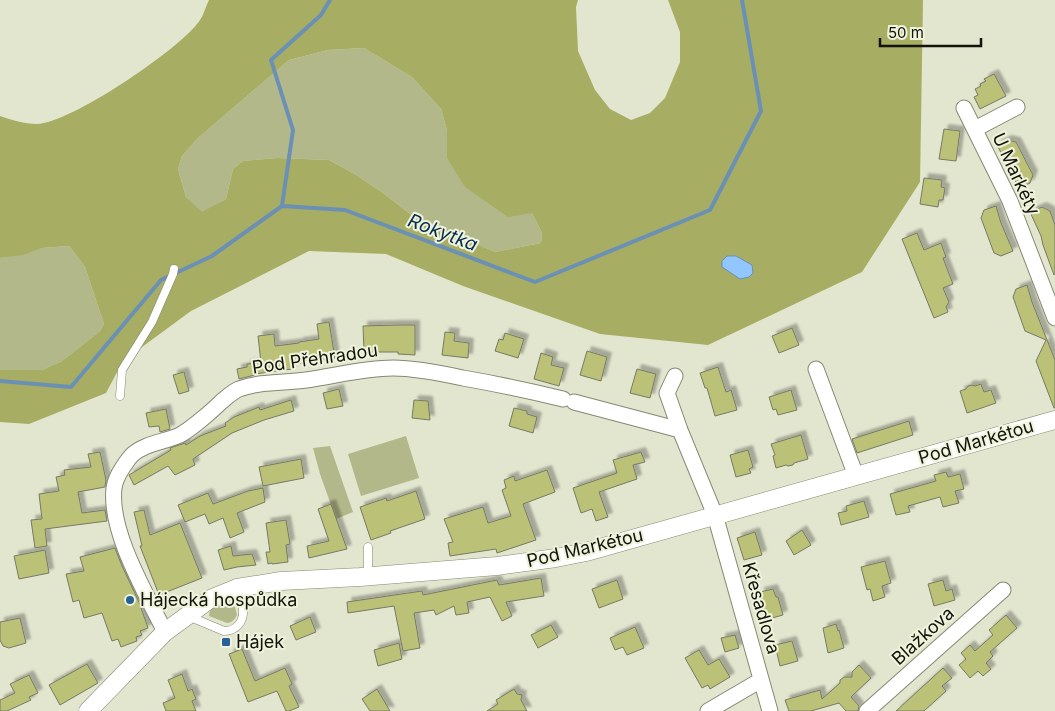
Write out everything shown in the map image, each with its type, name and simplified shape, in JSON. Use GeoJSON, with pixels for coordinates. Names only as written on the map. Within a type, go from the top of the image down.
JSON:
{"type":"FeatureCollection","features":[{"type":"Feature","properties":{"kind":"street","name":"U Markéty"},"geometry":{"type":"LineString","coordinates":[[974,129],[1017,107]]}},
{"type":"Feature","properties":{"kind":"street","name":"U Markéty"},"geometry":{"type":"LineString","coordinates":[[964,108],[1010,201],[1055,318]]}},
{"type":"Feature","properties":{"kind":"street","name":"Pod Přehradou"},"geometry":{"type":"LineString","coordinates":[[166,632],[124,546],[116,517],[114,486],[121,470],[137,451],[182,434],[209,413],[229,394],[239,389],[263,383],[299,381],[392,368],[433,372],[495,384],[680,430]]}},
{"type":"Feature","properties":{"kind":"street"},"geometry":{"type":"LineString","coordinates":[[816,369],[856,476]]}},
{"type":"Feature","properties":{"kind":"street","name":"Křesadlova"},"geometry":{"type":"LineString","coordinates":[[675,376],[667,393],[715,516],[770,711]]}},
{"type":"Feature","properties":{"kind":"street","name":"Pod Markétou"},"geometry":{"type":"LineString","coordinates":[[88,711],[166,632],[210,599],[237,588],[271,582],[497,566],[586,552],[1055,420]]}},
{"type":"Feature","properties":{"kind":"street","name":"Blažkova"},"geometry":{"type":"LineString","coordinates":[[868,711],[1003,590]]}},
{"type":"Feature","properties":{"kind":"street"},"geometry":{"type":"LineString","coordinates":[[708,711],[762,680]]}},
{"type":"Feature","properties":{"kind":"lane"},"geometry":{"type":"LineString","coordinates":[[120,396],[122,370],[152,322],[174,268]]}},
{"type":"Feature","properties":{"kind":"lane"},"geometry":{"type":"LineString","coordinates":[[368,547],[368,576]]}},
{"type":"Feature","properties":{"kind":"lane"},"geometry":{"type":"LineString","coordinates":[[188,616],[224,631],[236,628],[242,617],[243,608],[237,588]]}},
{"type":"Feature","properties":{"kind":"green space"},"geometry":{"type":"Polygon","coordinates":[[[209,0],[578,0],[576,7],[578,51],[595,90],[610,109],[631,120],[650,113],[665,98],[680,62],[680,32],[668,0],[923,0],[920,182],[862,272],[708,345],[600,334],[463,286],[386,254],[309,251],[191,311],[123,361],[106,393],[29,424],[0,422],[0,370],[42,370],[62,361],[100,331],[104,324],[85,267],[69,246],[42,248],[23,255],[0,258],[0,116],[23,123],[37,124],[53,121],[97,99],[146,67],[185,36],[199,22],[209,0]],[[364,48],[328,50],[289,60],[198,138],[182,156],[178,169],[186,197],[202,212],[226,199],[233,169],[243,161],[277,158],[329,160],[358,176],[414,217],[495,252],[541,243],[542,233],[532,213],[508,217],[465,187],[447,158],[447,130],[441,109],[412,77],[364,48]]]}},
{"type":"Feature","properties":{"kind":"green space"},"geometry":{"type":"Polygon","coordinates":[[[364,48],[412,77],[441,109],[447,130],[447,158],[532,213],[542,233],[541,243],[495,252],[414,217],[358,176],[329,160],[277,158],[243,161],[233,169],[226,199],[202,213],[186,197],[178,169],[182,156],[198,138],[289,60],[328,50],[364,48]]]}},
{"type":"Feature","properties":{"kind":"green space"},"geometry":{"type":"Polygon","coordinates":[[[69,246],[85,267],[104,324],[100,331],[62,361],[42,370],[0,370],[0,258],[42,248],[69,246]]]}},
{"type":"Feature","properties":{"kind":"green space"},"geometry":{"type":"Polygon","coordinates":[[[406,436],[419,478],[361,496],[348,454],[406,436]]]}},
{"type":"Feature","properties":{"kind":"green space"},"geometry":{"type":"Polygon","coordinates":[[[330,446],[353,512],[336,519],[313,448],[330,446]]]}},
{"type":"Feature","properties":{"kind":"green space"},"geometry":{"type":"Polygon","coordinates":[[[226,600],[235,607],[237,615],[233,620],[227,623],[209,616],[212,607],[226,600]]]}},
{"type":"Feature","properties":{"kind":"water"},"geometry":{"type":"Polygon","coordinates":[[[727,256],[736,256],[752,265],[753,273],[749,277],[740,279],[722,267],[722,261],[727,256]]]}},
{"type":"Feature","properties":{"kind":"building"},"geometry":{"type":"Polygon","coordinates":[[[994,74],[1006,96],[980,109],[974,97],[978,95],[975,89],[986,81],[984,79],[994,74]]]}},
{"type":"Feature","properties":{"kind":"building"},"geometry":{"type":"Polygon","coordinates":[[[944,129],[960,131],[956,161],[939,159],[944,129]]]}},
{"type":"Feature","properties":{"kind":"building"},"geometry":{"type":"Polygon","coordinates":[[[1007,140],[1016,142],[1033,175],[1030,183],[1019,188],[997,145],[1007,140]]]}},
{"type":"Feature","properties":{"kind":"building"},"geometry":{"type":"Polygon","coordinates":[[[924,178],[942,180],[941,187],[945,188],[943,200],[939,200],[938,207],[920,204],[924,178]]]}},
{"type":"Feature","properties":{"kind":"building"},"geometry":{"type":"Polygon","coordinates":[[[996,206],[1013,251],[1001,256],[994,253],[981,218],[984,210],[996,206]]]}},
{"type":"Feature","properties":{"kind":"building"},"geometry":{"type":"Polygon","coordinates":[[[1042,207],[1050,211],[1055,225],[1054,275],[1041,236],[1030,212],[1042,207]]]}},
{"type":"Feature","properties":{"kind":"building"},"geometry":{"type":"Polygon","coordinates":[[[917,233],[924,250],[941,243],[946,257],[943,258],[953,284],[943,288],[949,302],[946,307],[948,312],[934,318],[902,239],[917,233]]]}},
{"type":"Feature","properties":{"kind":"building"},"geometry":{"type":"Polygon","coordinates":[[[1027,285],[1055,360],[1055,408],[1036,361],[1046,340],[1025,331],[1013,297],[1016,289],[1027,285]]]}},
{"type":"Feature","properties":{"kind":"building"},"geometry":{"type":"Polygon","coordinates":[[[329,322],[335,358],[302,361],[303,363],[291,364],[292,369],[255,374],[239,379],[237,369],[247,367],[247,364],[261,363],[258,336],[274,334],[275,346],[299,343],[319,339],[317,324],[329,322]]]}},
{"type":"Feature","properties":{"kind":"building"},"geometry":{"type":"Polygon","coordinates":[[[415,325],[415,355],[398,354],[398,352],[364,352],[363,326],[415,325]]]}},
{"type":"Feature","properties":{"kind":"building"},"geometry":{"type":"Polygon","coordinates":[[[792,328],[799,345],[779,353],[772,336],[792,328]]]}},
{"type":"Feature","properties":{"kind":"building"},"geometry":{"type":"Polygon","coordinates":[[[445,332],[455,333],[454,341],[469,343],[468,358],[442,355],[445,332]]]}},
{"type":"Feature","properties":{"kind":"building"},"geometry":{"type":"Polygon","coordinates":[[[505,333],[524,339],[518,358],[495,351],[499,339],[503,340],[505,333]]]}},
{"type":"Feature","properties":{"kind":"building"},"geometry":{"type":"Polygon","coordinates":[[[587,351],[607,357],[601,381],[580,375],[587,351]]]}},
{"type":"Feature","properties":{"kind":"building"},"geometry":{"type":"Polygon","coordinates":[[[541,353],[553,357],[551,365],[564,368],[559,386],[534,379],[541,353]]]}},
{"type":"Feature","properties":{"kind":"building"},"geometry":{"type":"Polygon","coordinates":[[[718,367],[726,392],[731,390],[737,410],[715,416],[707,388],[705,388],[700,373],[718,367]]]}},
{"type":"Feature","properties":{"kind":"building"},"geometry":{"type":"Polygon","coordinates":[[[637,369],[656,374],[650,398],[630,393],[637,369]]]}},
{"type":"Feature","properties":{"kind":"building"},"geometry":{"type":"Polygon","coordinates":[[[184,372],[189,391],[179,394],[173,375],[184,372]]]}},
{"type":"Feature","properties":{"kind":"building"},"geometry":{"type":"Polygon","coordinates":[[[981,384],[984,392],[991,390],[996,403],[967,413],[960,391],[968,386],[981,384]]]}},
{"type":"Feature","properties":{"kind":"building"},"geometry":{"type":"Polygon","coordinates":[[[339,389],[343,406],[327,409],[323,393],[339,389]]]}},
{"type":"Feature","properties":{"kind":"building"},"geometry":{"type":"Polygon","coordinates":[[[791,390],[797,410],[778,415],[776,409],[773,410],[769,397],[791,390]]]}},
{"type":"Feature","properties":{"kind":"building"},"geometry":{"type":"Polygon","coordinates":[[[291,400],[294,411],[264,420],[232,433],[193,459],[195,465],[175,475],[168,466],[134,485],[129,475],[171,450],[170,448],[185,443],[186,445],[200,436],[226,426],[225,423],[234,417],[259,407],[260,410],[291,400]]]}},
{"type":"Feature","properties":{"kind":"building"},"geometry":{"type":"Polygon","coordinates":[[[414,400],[428,401],[430,420],[412,418],[414,400]]]}},
{"type":"Feature","properties":{"kind":"building"},"geometry":{"type":"Polygon","coordinates":[[[514,408],[527,411],[527,414],[537,417],[533,433],[509,426],[514,408]]]}},
{"type":"Feature","properties":{"kind":"building"},"geometry":{"type":"Polygon","coordinates":[[[166,409],[170,429],[160,432],[159,426],[149,427],[146,413],[166,409]]]}},
{"type":"Feature","properties":{"kind":"building"},"geometry":{"type":"Polygon","coordinates":[[[909,421],[913,435],[857,453],[852,439],[909,421]]]}},
{"type":"Feature","properties":{"kind":"building"},"geometry":{"type":"Polygon","coordinates":[[[801,435],[808,459],[793,465],[776,468],[773,456],[775,455],[771,444],[801,435]]]}},
{"type":"Feature","properties":{"kind":"building"},"geometry":{"type":"Polygon","coordinates":[[[748,450],[753,467],[749,469],[751,473],[736,477],[730,455],[748,450]]]}},
{"type":"Feature","properties":{"kind":"building"},"geometry":{"type":"Polygon","coordinates":[[[100,452],[106,480],[105,487],[78,492],[82,513],[105,510],[107,521],[45,529],[47,546],[35,548],[31,520],[42,519],[39,494],[59,491],[56,477],[65,475],[64,470],[91,467],[88,454],[100,452]]]}},
{"type":"Feature","properties":{"kind":"building"},"geometry":{"type":"Polygon","coordinates":[[[641,452],[645,462],[633,465],[637,479],[599,492],[608,517],[596,521],[592,509],[581,513],[573,488],[617,473],[613,460],[641,452]]]}},
{"type":"Feature","properties":{"kind":"building"},"geometry":{"type":"Polygon","coordinates":[[[301,459],[304,478],[263,486],[259,467],[301,459]]]}},
{"type":"Feature","properties":{"kind":"building"},"geometry":{"type":"Polygon","coordinates":[[[547,470],[555,492],[523,504],[536,540],[497,553],[496,549],[450,556],[448,543],[453,542],[444,519],[483,507],[488,523],[511,516],[502,490],[506,488],[504,480],[514,476],[515,481],[547,470]]]}},
{"type":"Feature","properties":{"kind":"building"},"geometry":{"type":"Polygon","coordinates":[[[946,472],[948,477],[960,474],[964,489],[955,491],[959,503],[943,507],[940,497],[908,506],[910,512],[896,515],[890,494],[936,481],[934,475],[946,472]]]}},
{"type":"Feature","properties":{"kind":"building"},"geometry":{"type":"Polygon","coordinates":[[[263,488],[265,502],[237,513],[244,532],[230,538],[223,518],[209,524],[205,514],[185,522],[178,505],[208,493],[213,504],[248,491],[263,488]]]}},
{"type":"Feature","properties":{"kind":"building"},"geometry":{"type":"Polygon","coordinates":[[[416,491],[425,519],[390,531],[391,533],[371,540],[360,507],[386,498],[387,501],[416,491]]]}},
{"type":"Feature","properties":{"kind":"building"},"geometry":{"type":"Polygon","coordinates":[[[864,501],[869,517],[841,525],[838,513],[847,511],[846,506],[864,501]]]}},
{"type":"Feature","properties":{"kind":"building"},"geometry":{"type":"Polygon","coordinates":[[[331,504],[347,549],[309,558],[307,546],[329,541],[318,509],[331,504]]]}},
{"type":"Feature","properties":{"kind":"building"},"geometry":{"type":"Polygon","coordinates":[[[144,510],[150,535],[180,523],[202,578],[159,595],[140,546],[142,546],[134,512],[144,510]]]}},
{"type":"Feature","properties":{"kind":"building"},"geometry":{"type":"Polygon","coordinates":[[[286,520],[290,544],[286,545],[288,562],[268,564],[266,552],[270,552],[266,523],[286,520]]]}},
{"type":"Feature","properties":{"kind":"building"},"geometry":{"type":"Polygon","coordinates":[[[802,530],[811,545],[794,555],[786,541],[802,530]]]}},
{"type":"Feature","properties":{"kind":"building"},"geometry":{"type":"Polygon","coordinates":[[[755,532],[762,555],[744,560],[737,538],[755,532]]]}},
{"type":"Feature","properties":{"kind":"building"},"geometry":{"type":"Polygon","coordinates":[[[231,546],[233,556],[252,554],[256,565],[224,570],[218,550],[231,546]]]}},
{"type":"Feature","properties":{"kind":"building"},"geometry":{"type":"Polygon","coordinates":[[[115,548],[139,602],[148,628],[140,631],[142,635],[136,637],[137,641],[121,647],[118,639],[112,641],[102,613],[84,618],[79,600],[73,602],[66,574],[84,571],[80,557],[115,548]]]}},
{"type":"Feature","properties":{"kind":"building"},"geometry":{"type":"Polygon","coordinates":[[[45,550],[49,573],[19,579],[14,556],[45,550]]]}},
{"type":"Feature","properties":{"kind":"building"},"geometry":{"type":"Polygon","coordinates":[[[885,561],[891,583],[882,586],[885,597],[873,601],[870,589],[867,590],[861,567],[885,561]]]}},
{"type":"Feature","properties":{"kind":"building"},"geometry":{"type":"Polygon","coordinates":[[[541,578],[544,596],[506,602],[512,616],[502,621],[490,597],[467,602],[469,613],[456,615],[454,606],[436,615],[434,610],[414,613],[420,648],[403,651],[394,606],[348,613],[347,602],[422,591],[423,595],[497,580],[499,585],[541,578]]]}},
{"type":"Feature","properties":{"kind":"building"},"geometry":{"type":"Polygon","coordinates":[[[617,580],[623,599],[599,608],[592,589],[617,580]]]}},
{"type":"Feature","properties":{"kind":"building"},"geometry":{"type":"Polygon","coordinates":[[[943,580],[946,591],[952,589],[955,600],[934,606],[928,584],[943,580]]]}},
{"type":"Feature","properties":{"kind":"building"},"geometry":{"type":"Polygon","coordinates":[[[773,589],[776,597],[778,597],[783,615],[765,620],[760,602],[762,601],[760,592],[773,589]]]}},
{"type":"Feature","properties":{"kind":"building"},"geometry":{"type":"Polygon","coordinates":[[[1006,615],[1017,628],[990,652],[993,656],[986,663],[991,669],[983,676],[978,671],[970,678],[959,665],[966,659],[961,653],[970,645],[975,651],[993,635],[989,630],[1006,615]]]}},
{"type":"Feature","properties":{"kind":"building"},"geometry":{"type":"Polygon","coordinates":[[[310,617],[316,632],[296,640],[290,626],[310,617]]]}},
{"type":"Feature","properties":{"kind":"building"},"geometry":{"type":"Polygon","coordinates":[[[20,618],[26,643],[9,648],[3,646],[0,640],[0,622],[20,618]]]}},
{"type":"Feature","properties":{"kind":"building"},"geometry":{"type":"Polygon","coordinates":[[[836,624],[844,648],[828,653],[823,628],[836,624]]]}},
{"type":"Feature","properties":{"kind":"building"},"geometry":{"type":"Polygon","coordinates":[[[551,625],[558,637],[538,648],[531,635],[551,625]]]}},
{"type":"Feature","properties":{"kind":"building"},"geometry":{"type":"Polygon","coordinates":[[[635,627],[644,648],[627,655],[623,647],[615,650],[610,638],[635,627]]]}},
{"type":"Feature","properties":{"kind":"building"},"geometry":{"type":"Polygon","coordinates":[[[735,635],[739,648],[725,652],[721,638],[735,635]]]}},
{"type":"Feature","properties":{"kind":"building"},"geometry":{"type":"Polygon","coordinates":[[[792,641],[798,661],[780,666],[775,645],[792,641]]]}},
{"type":"Feature","properties":{"kind":"building"},"geometry":{"type":"Polygon","coordinates":[[[399,643],[402,659],[378,666],[374,650],[399,643]]]}},
{"type":"Feature","properties":{"kind":"building"},"geometry":{"type":"Polygon","coordinates":[[[242,649],[255,681],[285,668],[292,684],[289,686],[299,707],[286,711],[277,691],[248,702],[229,654],[242,649]]]}},
{"type":"Feature","properties":{"kind":"building"},"geometry":{"type":"Polygon","coordinates":[[[699,650],[708,665],[719,659],[730,677],[710,689],[708,685],[702,688],[685,658],[699,650]]]}},
{"type":"Feature","properties":{"kind":"building"},"geometry":{"type":"Polygon","coordinates":[[[87,664],[98,683],[60,705],[49,685],[87,664]]]}},
{"type":"Feature","properties":{"kind":"building"},"geometry":{"type":"Polygon","coordinates":[[[859,665],[871,678],[851,697],[859,706],[858,711],[846,711],[839,703],[811,711],[789,711],[785,700],[820,690],[822,699],[844,677],[852,677],[852,672],[859,665]]]}},
{"type":"Feature","properties":{"kind":"building"},"geometry":{"type":"Polygon","coordinates":[[[943,668],[952,678],[942,686],[946,691],[924,711],[896,711],[943,668]]]}},
{"type":"Feature","properties":{"kind":"building"},"geometry":{"type":"Polygon","coordinates":[[[182,674],[188,691],[192,689],[196,699],[192,701],[196,711],[166,711],[163,703],[175,698],[168,680],[182,674]]]}},
{"type":"Feature","properties":{"kind":"building"},"geometry":{"type":"Polygon","coordinates":[[[29,675],[38,693],[29,697],[31,700],[7,711],[0,711],[0,700],[15,693],[10,684],[29,675]]]}},
{"type":"Feature","properties":{"kind":"building"},"geometry":{"type":"Polygon","coordinates":[[[377,689],[390,711],[370,711],[362,699],[377,689]]]}},
{"type":"Feature","properties":{"kind":"building"},"geometry":{"type":"Polygon","coordinates":[[[514,689],[517,694],[522,695],[521,700],[527,711],[487,711],[498,704],[496,700],[514,689]]]}},
{"type":"Feature","properties":{"kind":"waterway"},"geometry":{"type":"LineString","coordinates":[[282,206],[293,130],[271,60],[321,15],[330,0]]}},
{"type":"Feature","properties":{"kind":"waterway","name":"Rokytka"},"geometry":{"type":"LineString","coordinates":[[0,381],[71,387],[161,280],[212,256],[282,206],[345,210],[535,282],[710,210],[761,111],[742,0]]}},
{"type":"Feature","properties":{"kind":"place","name":"Hájecká hospůdka"},"geometry":{"type":"Point","coordinates":[130,600]}},
{"type":"Feature","properties":{"kind":"place","name":"Hájek"},"geometry":{"type":"Point","coordinates":[226,642]}}]}
